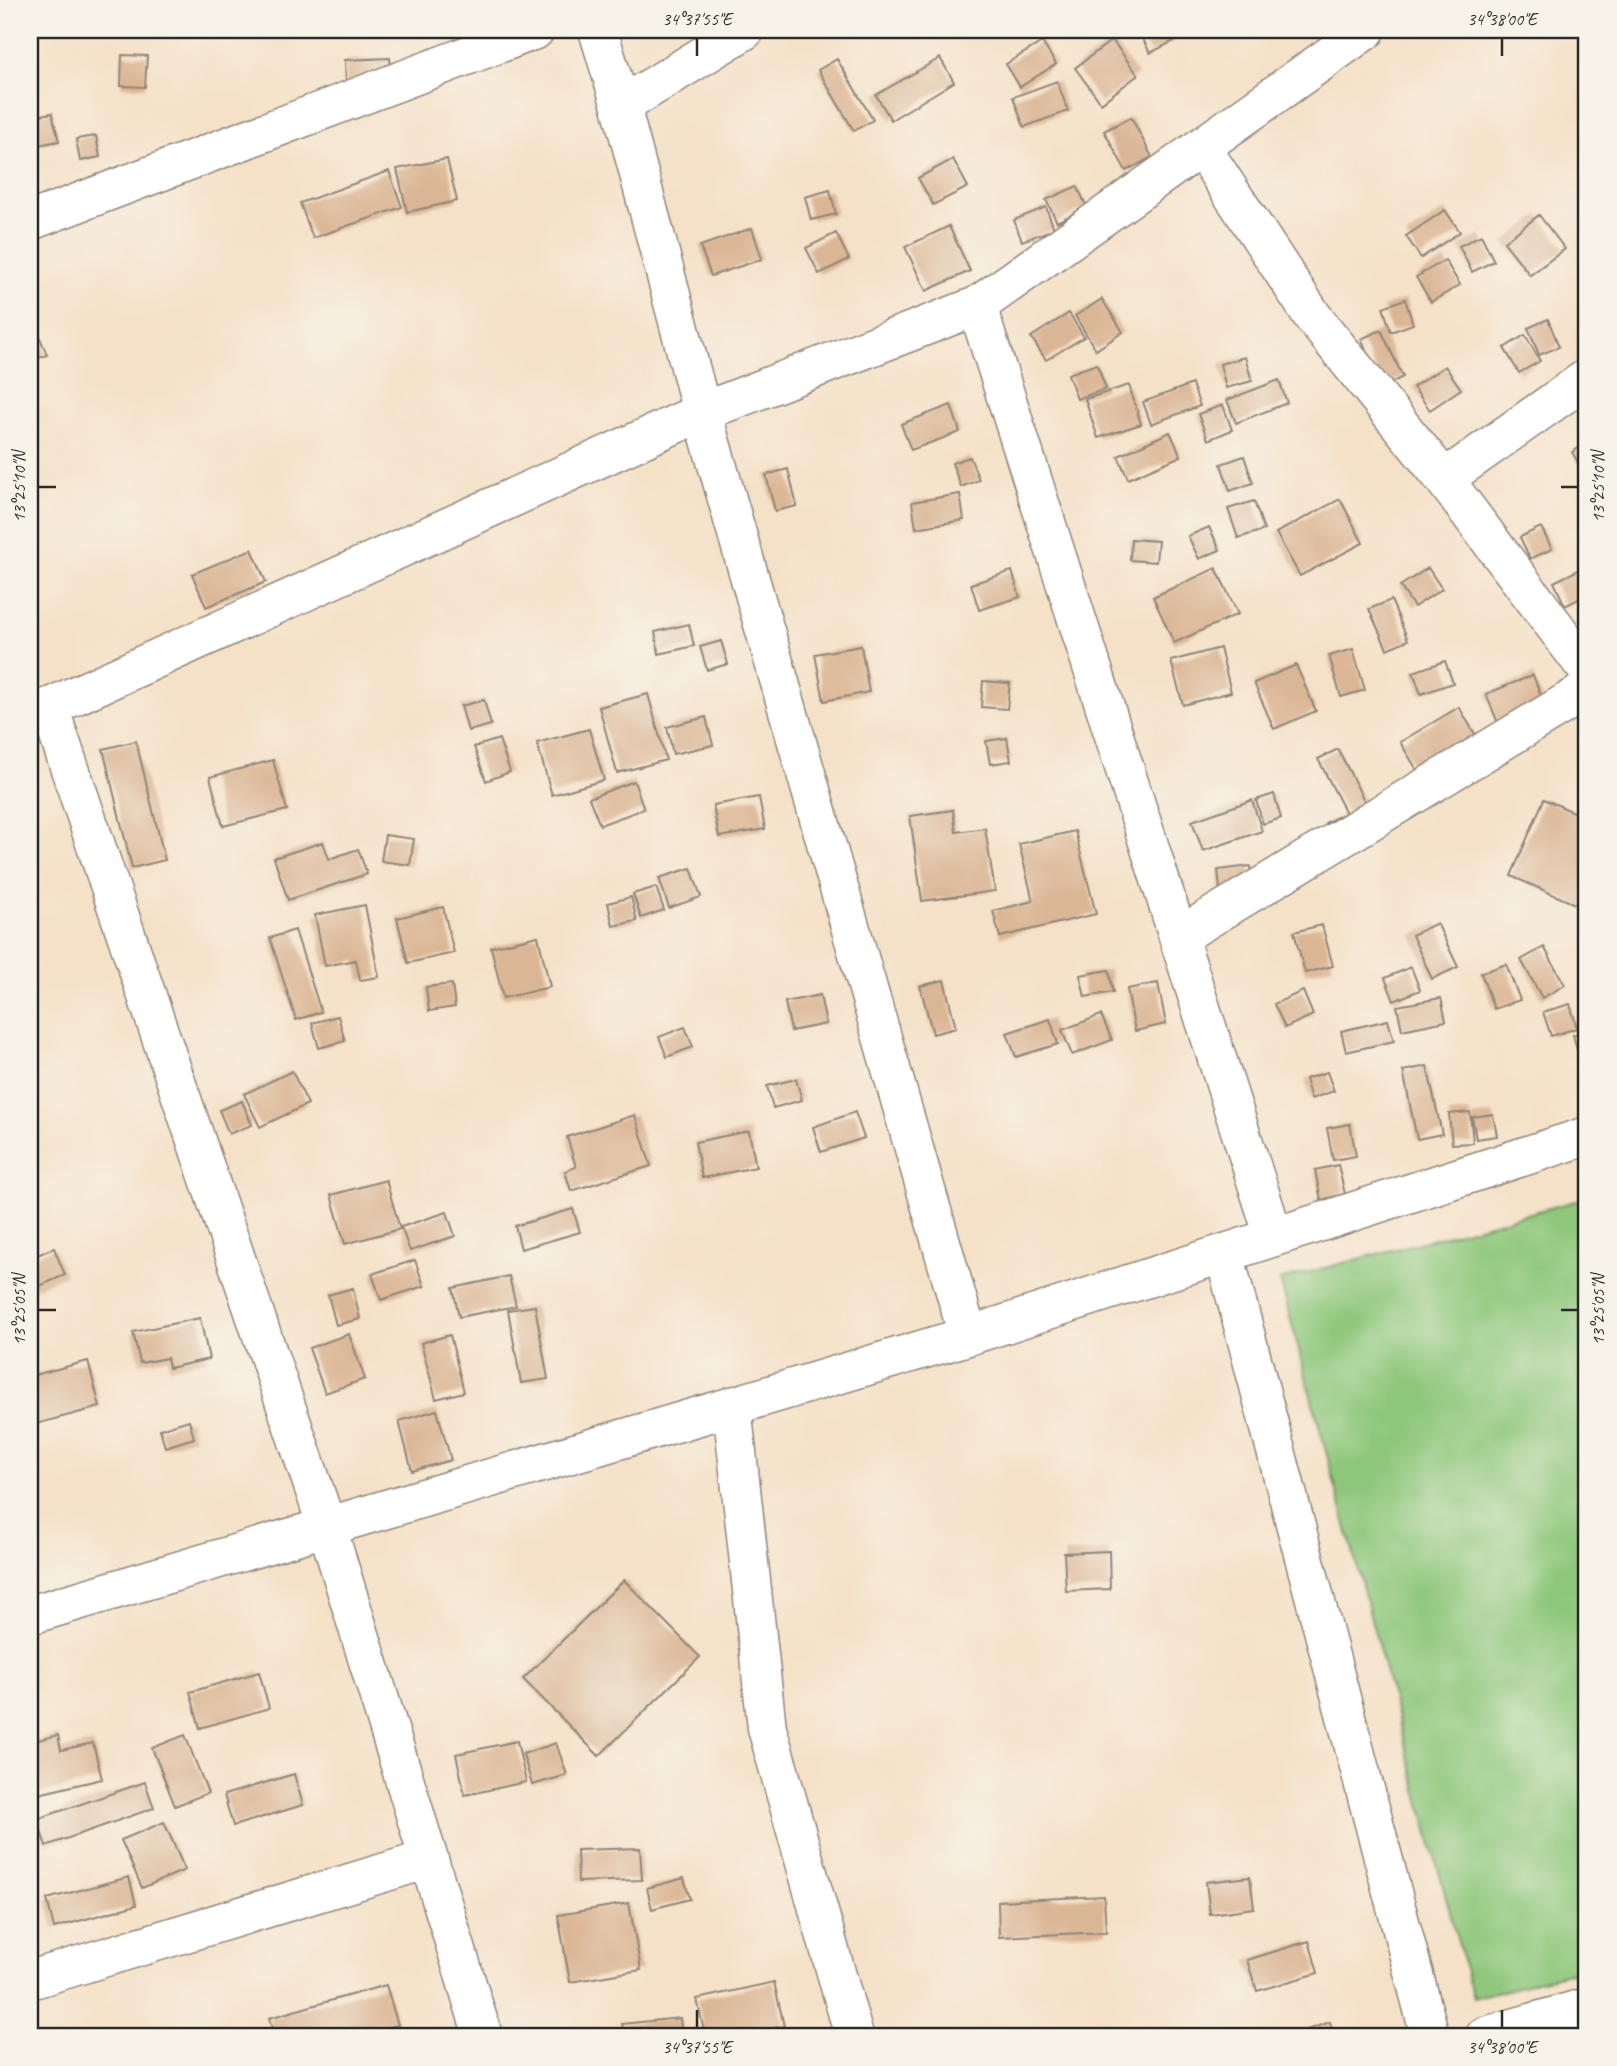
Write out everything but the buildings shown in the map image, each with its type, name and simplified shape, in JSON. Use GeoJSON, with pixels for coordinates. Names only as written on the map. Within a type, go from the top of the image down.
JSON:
{"type":"FeatureCollection","features":[{"type":"Feature","properties":{"kind":"street"},"geometry":{"type":"LineString","coordinates":[[30,221],[535,30]]}},
{"type":"Feature","properties":{"kind":"street"},"geometry":{"type":"LineString","coordinates":[[598,30],[621,106],[702,412],[968,1336]]}},
{"type":"Feature","properties":{"kind":"street"},"geometry":{"type":"LineString","coordinates":[[621,106],[745,30]]}},
{"type":"Feature","properties":{"kind":"street"},"geometry":{"type":"LineString","coordinates":[[483,2036],[327,1527],[40,711],[702,412],[977,306],[1366,30]]}},
{"type":"Feature","properties":{"kind":"street"},"geometry":{"type":"LineString","coordinates":[[1201,147],[1313,317],[1444,479],[1587,669]]}},
{"type":"Feature","properties":{"kind":"street"},"geometry":{"type":"LineString","coordinates":[[977,306],[1274,1237]]}},
{"type":"Feature","properties":{"kind":"street"},"geometry":{"type":"LineString","coordinates":[[1444,479],[1587,378]]}},
{"type":"Feature","properties":{"kind":"street"},"geometry":{"type":"LineString","coordinates":[[1178,937],[1587,690]]}},
{"type":"Feature","properties":{"kind":"street"},"geometry":{"type":"LineString","coordinates":[[30,1615],[968,1336],[1587,1136]]}},
{"type":"Feature","properties":{"kind":"street"},"geometry":{"type":"LineString","coordinates":[[1224,1254],[1430,2036]]}},
{"type":"Feature","properties":{"kind":"street"},"geometry":{"type":"LineString","coordinates":[[732,1406],[767,1728],[854,2036]]}},
{"type":"Feature","properties":{"kind":"street"},"geometry":{"type":"LineString","coordinates":[[30,1980],[429,1859]]}},
{"type":"Feature","properties":{"kind":"street"},"geometry":{"type":"LineString","coordinates":[[1485,2036],[1587,2007]]}},
{"type":"Feature","properties":{"kind":"green space"},"geometry":{"type":"Polygon","coordinates":[[[1587,1198],[1587,1968],[1473,1998],[1280,1280],[1587,1198]]]}}]}
